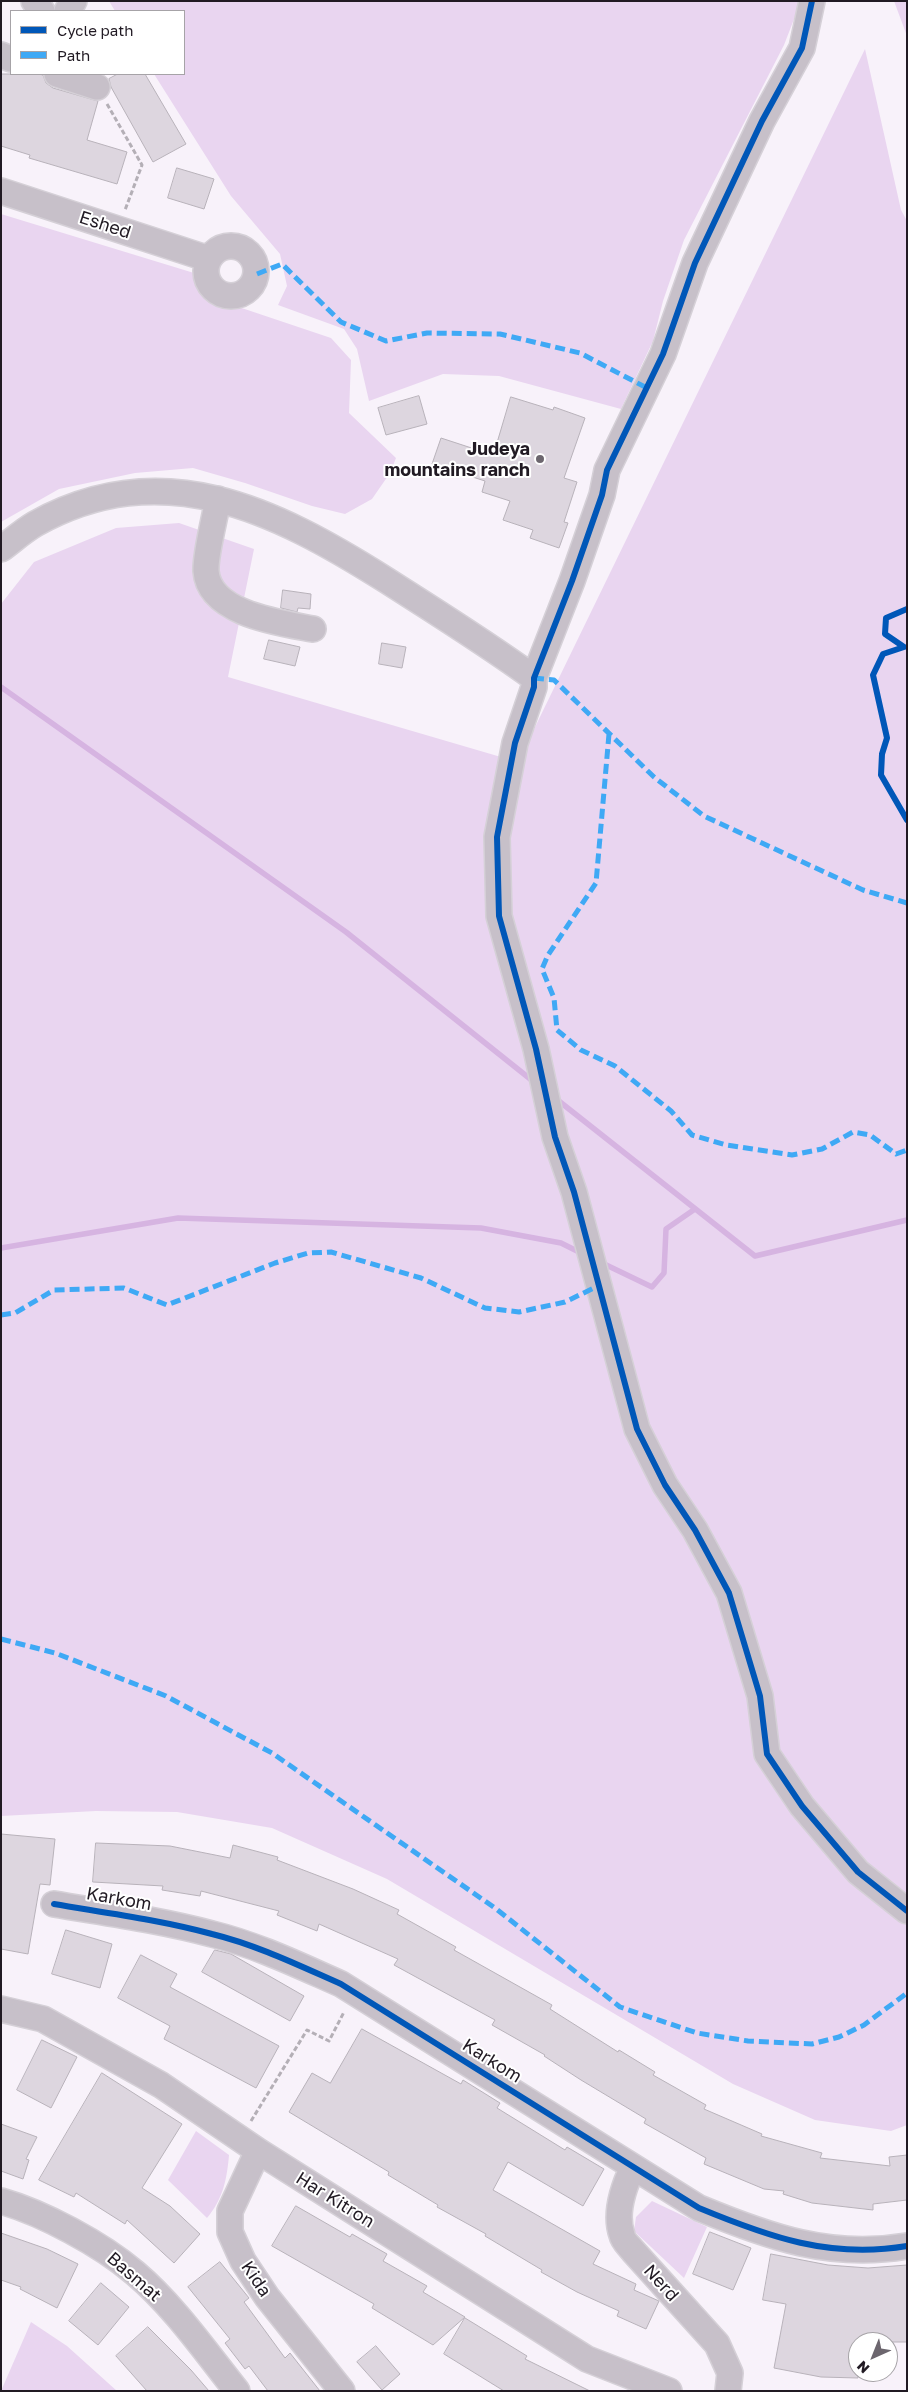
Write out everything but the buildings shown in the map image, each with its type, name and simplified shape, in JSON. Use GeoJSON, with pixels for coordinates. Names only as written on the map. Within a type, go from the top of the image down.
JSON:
{"type":"FeatureCollection","features":[{"type":"Feature","properties":{"kind":"street"},"geometry":{"type":"LineString","coordinates":[[812,1],[802,48],[762,121],[695,263],[663,354],[607,470],[602,495],[572,581],[534,678],[534,687],[516,743],[497,837],[499,916],[536,1049],[555,1137],[574,1192],[637,1429],[665,1485],[695,1530],[729,1593],[760,1696],[767,1754],[802,1806],[858,1872],[907,1911]]}},
{"type":"Feature","properties":{"kind":"street"},"geometry":{"type":"LineString","coordinates":[[59,75],[97,88]]}},
{"type":"Feature","properties":{"kind":"street","name":"Eshed"},"geometry":{"type":"LineString","coordinates":[[1,191],[209,259]]}},
{"type":"Feature","properties":{"kind":"street"},"geometry":{"type":"LineString","coordinates":[[1,549],[34,524],[85,502],[137,491],[195,494],[218,499],[244,506],[299,528],[361,564],[477,637],[534,678]]}},
{"type":"Feature","properties":{"kind":"street"},"geometry":{"type":"LineString","coordinates":[[218,499],[206,571],[211,588],[224,602],[263,620],[313,630]]}},
{"type":"Feature","properties":{"kind":"street","name":"Karkom"},"geometry":{"type":"LineString","coordinates":[[54,1904],[159,1921],[214,1934],[293,1963],[355,1993],[699,2208],[759,2233],[805,2245],[856,2250],[907,2246]]}},
{"type":"Feature","properties":{"kind":"street","name":"Har Kitron"},"geometry":{"type":"LineString","coordinates":[[1,2009],[43,2019],[91,2044],[161,2085],[249,2144],[587,2359],[669,2391]]}},
{"type":"Feature","properties":{"kind":"street","name":"Kida"},"geometry":{"type":"LineString","coordinates":[[249,2144],[230,2211],[230,2232],[242,2261],[267,2297],[342,2391]]}},
{"type":"Feature","properties":{"kind":"street","name":"Nerd"},"geometry":{"type":"LineString","coordinates":[[633,2167],[624,2185],[619,2214],[622,2236],[633,2251],[717,2344],[730,2373],[728,2391]]}},
{"type":"Feature","properties":{"kind":"street","name":"Basmat"},"geometry":{"type":"LineString","coordinates":[[1,2201],[24,2207],[57,2224],[102,2249],[135,2273],[172,2311],[237,2391]]}},
{"type":"Feature","properties":{"kind":"path"},"geometry":{"type":"LineString","coordinates":[[97,88],[142,165],[118,229]]}},
{"type":"Feature","properties":{"kind":"path"},"geometry":{"type":"LineString","coordinates":[[249,2144],[307,2030],[329,2040],[355,1993]]}},
{"type":"Feature","properties":{"kind":"shaded area"},"geometry":{"type":"Polygon","coordinates":[[[109,1],[801,1],[784,45],[684,240],[663,301],[653,341],[621,409],[499,376],[443,374],[369,401],[357,349],[344,329],[278,305],[287,286],[280,254],[231,196],[155,75],[185,75],[185,10],[114,10],[109,1]]]}},
{"type":"Feature","properties":{"kind":"shaded area"},"geometry":{"type":"Polygon","coordinates":[[[894,1],[907,1],[907,36],[894,1]]]}},
{"type":"Feature","properties":{"kind":"shaded area"},"geometry":{"type":"Polygon","coordinates":[[[865,49],[901,210],[907,221],[907,2125],[891,2131],[815,2120],[733,2084],[387,1879],[272,1828],[177,1812],[96,1811],[1,1816],[1,604],[34,562],[116,528],[179,523],[254,549],[228,677],[518,762],[865,49]]]}},
{"type":"Feature","properties":{"kind":"shaded area"},"geometry":{"type":"Polygon","coordinates":[[[1,214],[194,273],[200,294],[331,338],[351,360],[349,413],[396,458],[390,473],[372,499],[345,514],[312,506],[245,483],[193,468],[135,473],[59,489],[1,522],[1,214]]]}},
{"type":"Feature","properties":{"kind":"shaded area"},"geometry":{"type":"Polygon","coordinates":[[[196,2131],[229,2155],[223,2188],[217,2204],[207,2218],[168,2180],[196,2131]]]}},
{"type":"Feature","properties":{"kind":"shaded area"},"geometry":{"type":"Polygon","coordinates":[[[652,2201],[707,2227],[684,2278],[634,2231],[636,2217],[652,2201]]]}},
{"type":"Feature","properties":{"kind":"shaded area"},"geometry":{"type":"Polygon","coordinates":[[[31,2322],[67,2346],[117,2391],[1,2391],[31,2322]]]}},
{"type":"Feature","properties":{"kind":"waterway"},"geometry":{"type":"LineString","coordinates":[[1,687],[346,932],[534,1082]]}},
{"type":"Feature","properties":{"kind":"waterway"},"geometry":{"type":"LineString","coordinates":[[555,1098],[755,1256],[907,1220]]}},
{"type":"Feature","properties":{"kind":"waterway"},"geometry":{"type":"LineString","coordinates":[[600,1262],[652,1287],[664,1273],[666,1229],[695,1209]]}},
{"type":"Feature","properties":{"kind":"waterway"},"geometry":{"type":"LineString","coordinates":[[1,1248],[178,1218],[481,1228],[561,1243],[583,1254]]}},
{"type":"Feature","properties":{"kind":"marked path"},"geometry":{"type":"LineString","coordinates":[[257,274],[282,264],[341,322],[386,341],[427,333],[500,334],[580,353],[647,388]]}},
{"type":"Feature","properties":{"kind":"marked path"},"geometry":{"type":"LineString","coordinates":[[534,678],[554,680],[654,777],[704,816],[863,890],[907,903]]}},
{"type":"Feature","properties":{"kind":"marked path"},"geometry":{"type":"LineString","coordinates":[[609,734],[596,883],[548,955],[542,969],[554,998],[557,1030],[581,1050],[615,1066],[671,1111],[692,1135],[726,1145],[792,1155],[822,1149],[853,1132],[870,1135],[896,1154],[907,1150]]}},
{"type":"Feature","properties":{"kind":"marked path"},"geometry":{"type":"LineString","coordinates":[[1,1315],[15,1313],[54,1290],[124,1288],[167,1305],[275,1263],[308,1253],[331,1252],[421,1278],[485,1308],[519,1312],[565,1302],[598,1286]]}},
{"type":"Feature","properties":{"kind":"marked path"},"geometry":{"type":"LineString","coordinates":[[1,1639],[55,1653],[166,1696],[272,1753],[495,1908],[620,2007],[697,2033],[748,2041],[812,2044],[839,2037],[864,2025],[907,1993]]}},
{"type":"Feature","properties":{"kind":"cycle path"},"geometry":{"type":"LineString","coordinates":[[812,1],[802,48],[762,121],[695,263],[663,354],[607,470],[602,495],[572,581],[534,678],[534,687],[515,743],[497,837],[499,916],[536,1049],[555,1137],[574,1192],[637,1429],[665,1485],[695,1530],[729,1593],[760,1696],[767,1754],[802,1806],[858,1872],[907,1911]]}},
{"type":"Feature","properties":{"kind":"cycle path"},"geometry":{"type":"LineString","coordinates":[[907,609],[886,618],[885,634],[904,647],[883,654],[873,675],[887,738],[882,754],[881,775],[907,820]]}},
{"type":"Feature","properties":{"kind":"cycle path"},"geometry":{"type":"LineString","coordinates":[[54,1904],[153,1921],[229,1939],[278,1956],[341,1984],[699,2208],[750,2228],[800,2243],[852,2250],[907,2246]]}},
{"type":"Feature","properties":{"kind":"place","name":"Judeya mountains ranch"},"geometry":{"type":"Point","coordinates":[540,459]}}]}
